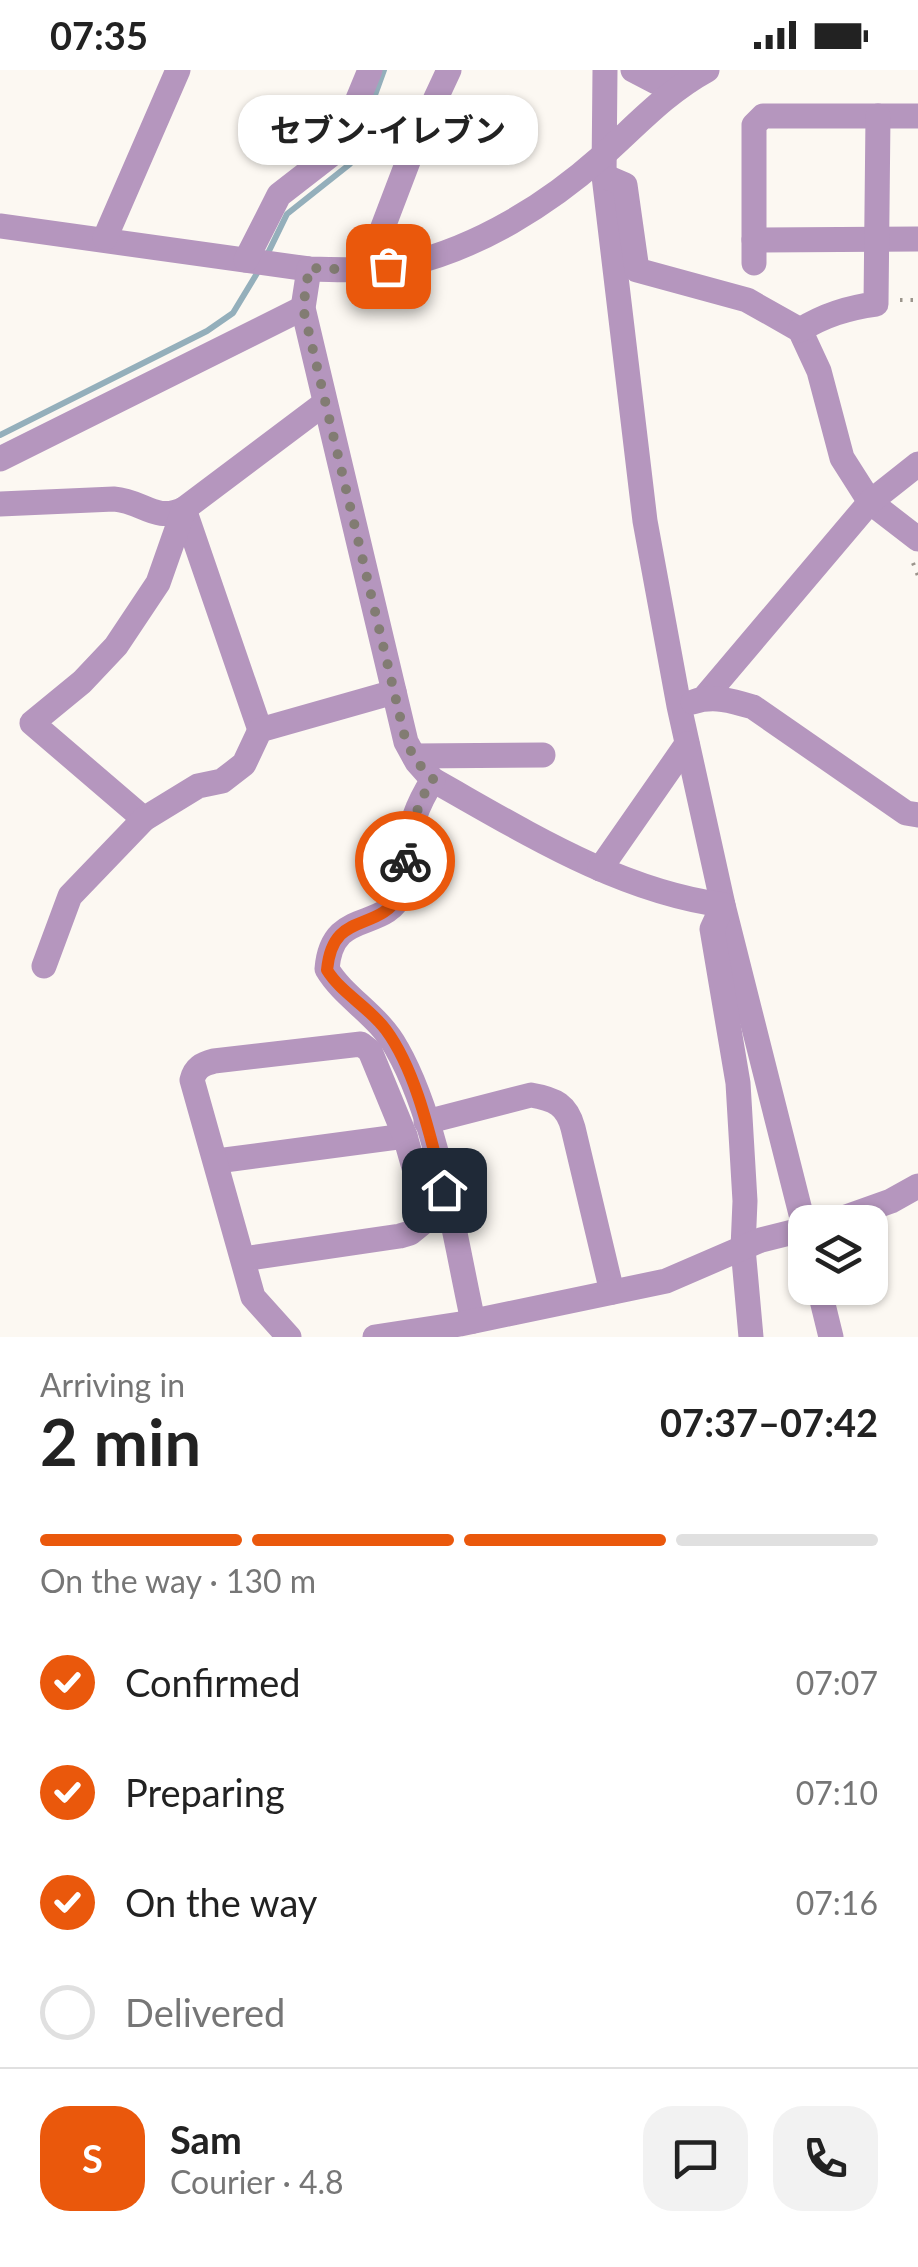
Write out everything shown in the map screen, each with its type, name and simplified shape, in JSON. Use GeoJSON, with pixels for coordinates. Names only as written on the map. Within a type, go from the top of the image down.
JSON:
{"type":"FeatureCollection","features":[{"type":"Feature","properties":{"kind":"street"},"geometry":{"type":"LineString","coordinates":[[104,238],[178,70]]}},
{"type":"Feature","properties":{"kind":"street"},"geometry":{"type":"LineString","coordinates":[[246,260],[279,195],[337,150],[370,70]]}},
{"type":"Feature","properties":{"kind":"street"},"geometry":{"type":"LineString","coordinates":[[367,269],[414,143],[449,70]]}},
{"type":"Feature","properties":{"kind":"street"},"geometry":{"type":"LineString","coordinates":[[604,70],[603,166],[645,521],[691,702],[687,744],[723,905],[799,1205]]}},
{"type":"Feature","properties":{"kind":"street"},"geometry":{"type":"LineString","coordinates":[[633,70],[656,82],[697,76]]}},
{"type":"Feature","properties":{"kind":"street"},"geometry":{"type":"LineString","coordinates":[[0,226],[309,268],[367,269],[408,264],[499,228],[603,166],[660,101],[697,76]]}},
{"type":"Feature","properties":{"kind":"street"},"geometry":{"type":"LineString","coordinates":[[918,116],[763,116],[754,125],[754,252],[918,240]]}},
{"type":"Feature","properties":{"kind":"street"},"geometry":{"type":"LineString","coordinates":[[800,330],[823,316],[876,304],[878,116]]}},
{"type":"Feature","properties":{"kind":"street"},"geometry":{"type":"LineString","coordinates":[[603,166],[625,185],[637,270],[747,300],[800,330],[819,372],[842,458],[870,502],[918,539]]}},
{"type":"Feature","properties":{"kind":"street"},"geometry":{"type":"LineString","coordinates":[[309,268],[303,308],[406,742],[414,756],[434,780],[600,869],[668,894],[723,905]]}},
{"type":"Feature","properties":{"kind":"street"},"geometry":{"type":"LineString","coordinates":[[0,459],[303,308]]}},
{"type":"Feature","properties":{"kind":"street"},"geometry":{"type":"LineString","coordinates":[[0,504],[114,499],[129,500],[158,514],[170,515],[184,509],[325,403]]}},
{"type":"Feature","properties":{"kind":"street"},"geometry":{"type":"LineString","coordinates":[[691,702],[870,502],[918,464]]}},
{"type":"Feature","properties":{"kind":"street"},"geometry":{"type":"LineString","coordinates":[[44,966],[70,896],[144,819],[198,786],[222,781],[244,764],[260,730],[184,509]]}},
{"type":"Feature","properties":{"kind":"street"},"geometry":{"type":"LineString","coordinates":[[144,819],[32,724],[82,682],[116,646],[158,583],[184,509]]}},
{"type":"Feature","properties":{"kind":"street"},"geometry":{"type":"LineString","coordinates":[[260,730],[394,692]]}},
{"type":"Feature","properties":{"kind":"street"},"geometry":{"type":"LineString","coordinates":[[691,702],[725,699],[753,706],[906,812],[918,815]]}},
{"type":"Feature","properties":{"kind":"street"},"geometry":{"type":"LineString","coordinates":[[600,869],[687,744]]}},
{"type":"Feature","properties":{"kind":"street"},"geometry":{"type":"LineString","coordinates":[[414,756],[544,755]]}},
{"type":"Feature","properties":{"kind":"street"},"geometry":{"type":"LineString","coordinates":[[434,780],[420,800],[411,827],[403,890],[384,914],[346,928],[333,942],[327,970],[385,1029],[400,1052],[465,1327]]}},
{"type":"Feature","properties":{"kind":"street"},"geometry":{"type":"LineString","coordinates":[[723,905],[712,929],[738,1083],[745,1201],[752,1244],[751,1337]]}},
{"type":"Feature","properties":{"kind":"street"},"geometry":{"type":"LineString","coordinates":[[243,1259],[400,1236],[422,1226],[426,1213],[416,1129],[370,1051],[361,1044],[214,1061],[202,1064],[192,1080],[253,1298],[290,1337]]}},
{"type":"Feature","properties":{"kind":"street"},"geometry":{"type":"LineString","coordinates":[[217,1161],[416,1129],[532,1096],[548,1098],[563,1105],[570,1114],[612,1292]]}},
{"type":"Feature","properties":{"kind":"street"},"geometry":{"type":"LineString","coordinates":[[879,1205],[918,1186]]}},
{"type":"Feature","properties":{"kind":"street"},"geometry":{"type":"LineString","coordinates":[[375,1337],[465,1327],[666,1281],[752,1244],[788,1234]]}},
{"type":"Feature","properties":{"kind":"street"},"geometry":{"type":"LineString","coordinates":[[823,1305],[831,1337]]}},
{"type":"Feature","properties":{"kind":"waterway"},"geometry":{"type":"LineString","coordinates":[[267,255],[287,214],[350,164],[384,70]]}},
{"type":"Feature","properties":{"kind":"waterway"},"geometry":{"type":"LineString","coordinates":[[0,435],[207,331],[233,313],[259,270]]}},
{"type":"Feature","properties":{"kind":"way so far"},"geometry":{"type":"LineString","coordinates":[[388,266],[360,270],[309,268],[303,308],[406,742],[417,762],[434,780],[420,800],[405,861]]}},
{"type":"Feature","properties":{"kind":"place","name":"セブン-イレブン"},"geometry":{"type":"Point","coordinates":[388,266]}},
{"type":"Feature","properties":{"kind":"route"},"geometry":{"type":"LineString","coordinates":[[405,861],[403,890],[384,914],[346,928],[333,942],[327,970],[385,1029],[400,1052],[426,1122],[444,1190]]}}]}
